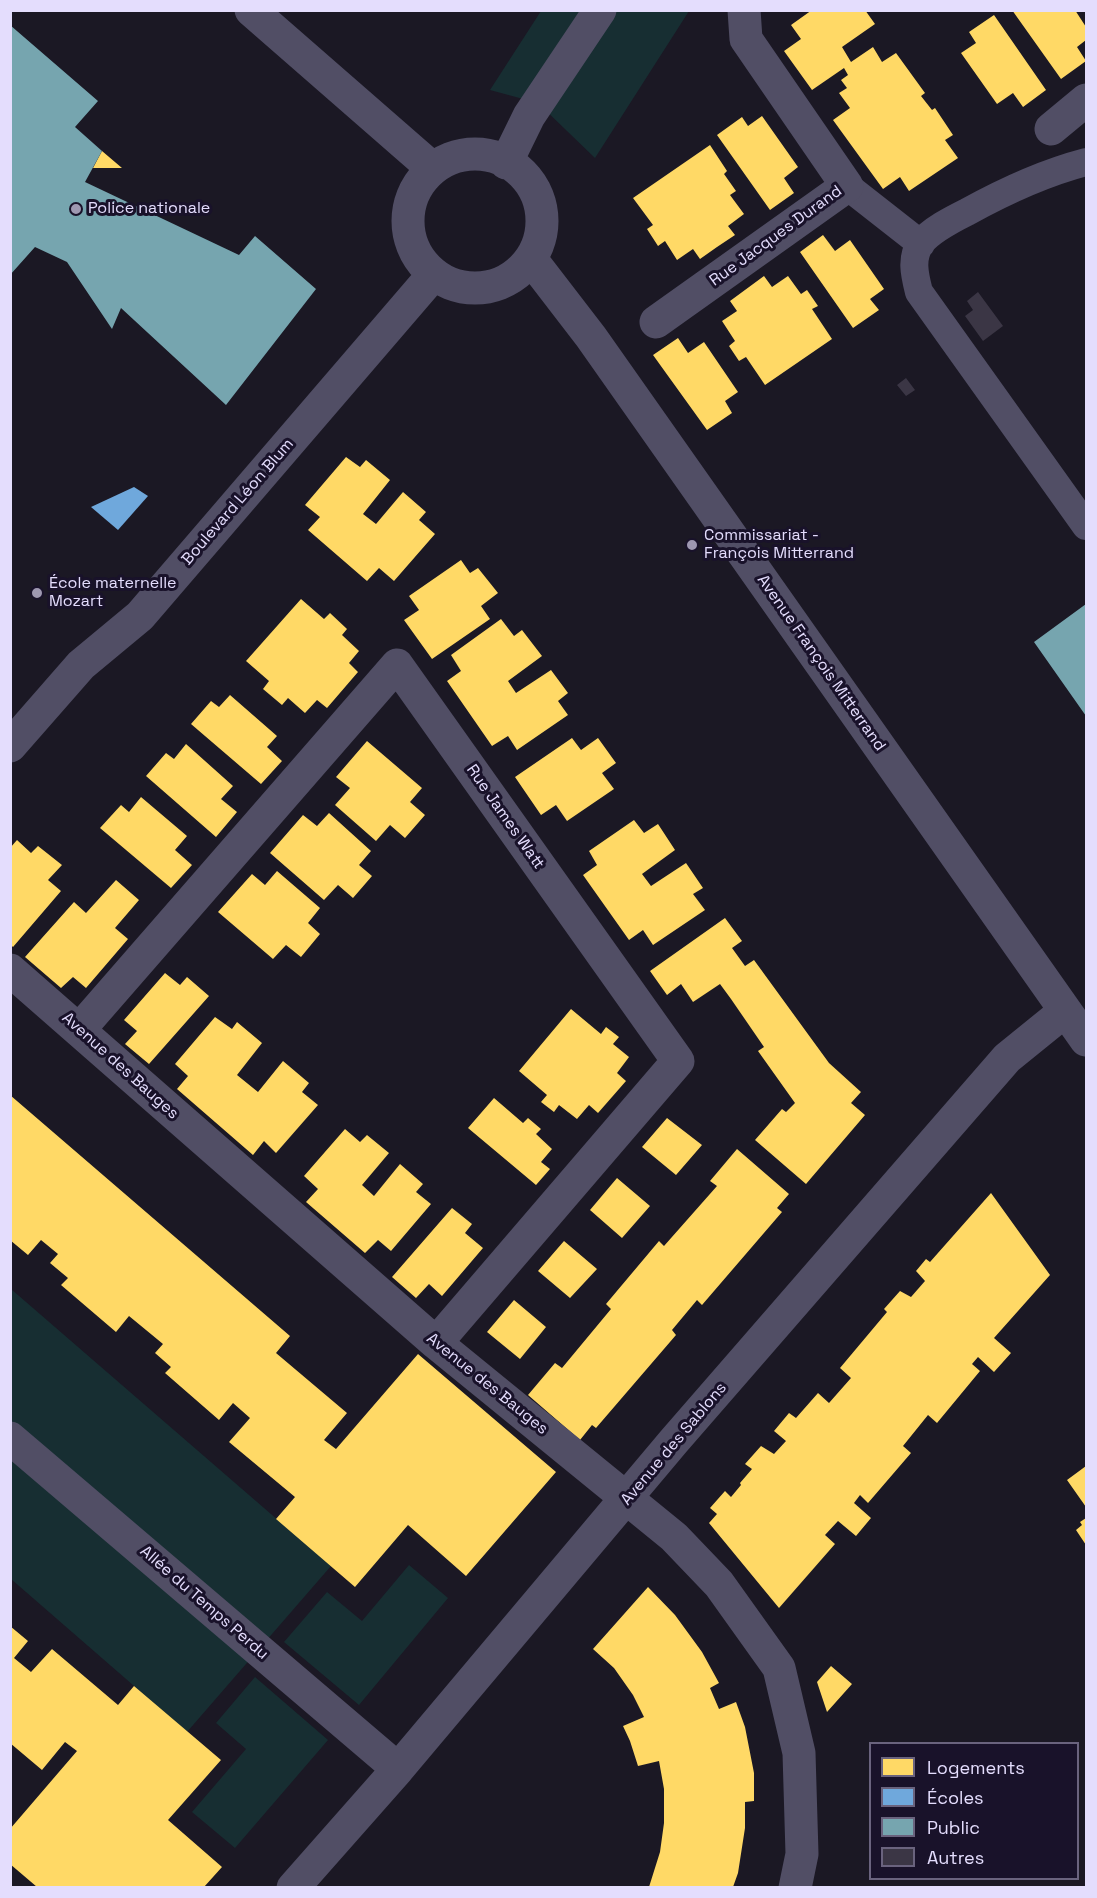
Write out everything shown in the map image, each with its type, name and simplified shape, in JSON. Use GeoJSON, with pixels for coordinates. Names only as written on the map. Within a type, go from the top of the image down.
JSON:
{"type":"FeatureCollection","features":[{"type":"Feature","properties":{"kind":"street"},"geometry":{"type":"LineString","coordinates":[[251,10],[432,168]]}},
{"type":"Feature","properties":{"kind":"street"},"geometry":{"type":"LineString","coordinates":[[507,163],[529,116],[600,10]]}},
{"type":"Feature","properties":{"kind":"street","name":"Rue Jacques Durand"},"geometry":{"type":"LineString","coordinates":[[656,322],[847,186],[746,39],[744,10]]}},
{"type":"Feature","properties":{"kind":"street"},"geometry":{"type":"LineString","coordinates":[[1051,129],[1086,100]]}},
{"type":"Feature","properties":{"kind":"street"},"geometry":{"type":"LineString","coordinates":[[472,154],[493,157],[507,163],[528,180],[538,198],[542,219],[540,239],[531,259],[516,274],[496,286],[475,289],[453,285],[434,275],[419,260],[410,242],[407,222],[410,202],[419,183],[432,168],[451,158],[472,154]]}},
{"type":"Feature","properties":{"kind":"street","name":"Avenue François Mitterrand"},"geometry":{"type":"LineString","coordinates":[[531,259],[591,337],[1078,1024]]}},
{"type":"Feature","properties":{"kind":"street","name":"Boulevard Léon Blum"},"geometry":{"type":"LineString","coordinates":[[10,746],[81,665],[140,616],[434,275]]}},
{"type":"Feature","properties":{"kind":"street","name":"Rue James Watt"},"geometry":{"type":"LineString","coordinates":[[80,1030],[397,665],[678,1061],[436,1343]]}},
{"type":"Feature","properties":{"kind":"street","name":"Avenue des Bauges"},"geometry":{"type":"LineString","coordinates":[[10,970],[436,1343],[674,1537],[719,1584],[779,1668],[799,1753],[802,1854],[795,1887]]}},
{"type":"Feature","properties":{"kind":"street","name":"Avenue des Sablons"},"geometry":{"type":"LineString","coordinates":[[293,1887],[398,1768],[682,1432],[1007,1058],[1078,1024]]}},
{"type":"Feature","properties":{"kind":"street","name":"Allée du Temps Perdu"},"geometry":{"type":"LineString","coordinates":[[10,1438],[398,1768]]}},
{"type":"Feature","properties":{"kind":"lane"},"geometry":{"type":"LineString","coordinates":[[1086,162],[1010,188],[945,223],[921,244],[913,264],[919,292],[1086,526]]}},
{"type":"Feature","properties":{"kind":"lane"},"geometry":{"type":"LineString","coordinates":[[847,186],[921,244]]}},
{"type":"Feature","properties":{"kind":"green space"},"geometry":{"type":"Polygon","coordinates":[[[541,11],[689,11],[595,158],[538,103],[490,90],[541,11]]]}},
{"type":"Feature","properties":{"kind":"green space"},"geometry":{"type":"Polygon","coordinates":[[[11,1289],[331,1566],[187,1732],[11,1579],[11,1289]]]}},
{"type":"Feature","properties":{"kind":"green space"},"geometry":{"type":"Polygon","coordinates":[[[409,1565],[448,1598],[359,1705],[284,1642],[327,1592],[362,1621],[409,1565]]]}},
{"type":"Feature","properties":{"kind":"green space"},"geometry":{"type":"Polygon","coordinates":[[[255,1677],[328,1740],[235,1848],[192,1812],[246,1749],[216,1723],[255,1677]]]}},
{"type":"Feature","properties":{"kind":"building: Logements"},"geometry":{"type":"Polygon","coordinates":[[[812,10],[865,10],[875,24],[842,47],[851,62],[873,47],[882,62],[896,53],[925,93],[921,96],[932,110],[935,108],[953,135],[945,140],[958,158],[909,191],[900,177],[883,189],[833,120],[850,108],[839,93],[847,88],[841,80],[848,75],[844,68],[812,90],[784,51],[801,39],[791,25],[812,10]]]}},
{"type":"Feature","properties":{"kind":"building: Logements"},"geometry":{"type":"Polygon","coordinates":[[[1012,10],[1075,10],[1086,27],[1086,40],[1077,47],[1086,61],[1061,79],[1012,10]]]}},
{"type":"Feature","properties":{"kind":"building: Logements"},"geometry":{"type":"Polygon","coordinates":[[[994,15],[1046,90],[1023,107],[1013,93],[997,104],[961,53],[976,43],[969,32],[994,15]]]}},
{"type":"Feature","properties":{"kind":"building: Logements"},"geometry":{"type":"Polygon","coordinates":[[[762,116],[798,167],[784,178],[794,193],[770,210],[717,135],[742,117],[748,126],[762,116]]]}},
{"type":"Feature","properties":{"kind":"building: Logements"},"geometry":{"type":"Polygon","coordinates":[[[710,145],[727,171],[724,174],[736,191],[730,195],[744,214],[728,226],[735,235],[700,259],[693,249],[677,260],[665,241],[658,246],[647,229],[653,225],[633,198],[710,145]]]}},
{"type":"Feature","properties":{"kind":"building: Logements"},"geometry":{"type":"Polygon","coordinates":[[[102,151],[122,168],[93,168],[102,151]]]}},
{"type":"Feature","properties":{"kind":"building: Logements"},"geometry":{"type":"Polygon","coordinates":[[[823,235],[835,251],[850,240],[884,289],[870,299],[879,310],[853,328],[800,252],[823,235]]]}},
{"type":"Feature","properties":{"kind":"building: Logements"},"geometry":{"type":"Polygon","coordinates":[[[764,276],[772,287],[788,276],[801,294],[807,290],[818,306],[812,309],[832,339],[765,385],[746,357],[739,361],[729,346],[735,341],[722,321],[737,311],[730,301],[764,276]]]}},
{"type":"Feature","properties":{"kind":"building: Logements"},"geometry":{"type":"Polygon","coordinates":[[[678,338],[688,353],[704,342],[738,392],[725,401],[732,413],[707,430],[653,355],[678,338]]]}},
{"type":"Feature","properties":{"kind":"building: Logements"},"geometry":{"type":"Polygon","coordinates":[[[346,457],[360,467],[366,460],[390,480],[363,514],[376,524],[403,492],[426,512],[419,520],[435,534],[394,581],[379,568],[367,581],[308,530],[320,517],[305,505],[346,457]]]}},
{"type":"Feature","properties":{"kind":"building: Logements"},"geometry":{"type":"Polygon","coordinates":[[[461,560],[470,573],[478,568],[498,593],[481,606],[490,619],[432,659],[404,620],[419,610],[409,596],[461,560]]]}},
{"type":"Feature","properties":{"kind":"building: Logements"},"geometry":{"type":"Polygon","coordinates":[[[301,599],[324,619],[330,613],[347,629],[342,635],[359,651],[349,663],[358,672],[327,708],[317,700],[305,713],[288,698],[282,705],[263,689],[269,681],[246,661],[301,599]]]}},
{"type":"Feature","properties":{"kind":"building: Logements"},"geometry":{"type":"Polygon","coordinates":[[[501,619],[514,636],[522,630],[542,656],[508,681],[516,693],[551,670],[568,693],[558,701],[568,715],[517,750],[508,736],[492,746],[447,681],[461,671],[451,655],[501,619]]]}},
{"type":"Feature","properties":{"kind":"building: Logements"},"geometry":{"type":"Polygon","coordinates":[[[230,695],[277,736],[267,747],[282,761],[261,784],[191,724],[211,701],[219,707],[230,695]]]}},
{"type":"Feature","properties":{"kind":"building: Logements"},"geometry":{"type":"Polygon","coordinates":[[[572,738],[581,750],[598,738],[616,763],[602,773],[614,789],[567,821],[556,805],[541,815],[515,777],[572,738]]]}},
{"type":"Feature","properties":{"kind":"building: Logements"},"geometry":{"type":"Polygon","coordinates":[[[367,741],[422,788],[410,802],[425,815],[405,838],[390,825],[376,841],[335,805],[350,788],[336,777],[367,741]]]}},
{"type":"Feature","properties":{"kind":"building: Logements"},"geometry":{"type":"Polygon","coordinates":[[[186,744],[233,786],[221,799],[237,812],[216,837],[146,776],[166,753],[174,759],[186,744]]]}},
{"type":"Feature","properties":{"kind":"building: Logements"},"geometry":{"type":"Polygon","coordinates":[[[141,797],[187,836],[175,850],[192,865],[171,888],[100,828],[121,805],[129,812],[141,797]]]}},
{"type":"Feature","properties":{"kind":"building: Logements"},"geometry":{"type":"Polygon","coordinates":[[[329,813],[371,851],[359,865],[372,876],[353,898],[338,885],[324,900],[270,853],[303,815],[317,826],[329,813]]]}},
{"type":"Feature","properties":{"kind":"building: Logements"},"geometry":{"type":"Polygon","coordinates":[[[634,820],[644,833],[658,824],[675,850],[642,874],[651,886],[686,863],[703,888],[693,894],[705,910],[653,945],[643,930],[629,940],[583,875],[597,865],[589,851],[634,820]]]}},
{"type":"Feature","properties":{"kind":"building: Logements"},"geometry":{"type":"Polygon","coordinates":[[[17,840],[31,853],[38,846],[62,865],[48,880],[61,891],[13,947],[10,944],[10,848],[17,840]]]}},
{"type":"Feature","properties":{"kind":"building: Logements"},"geometry":{"type":"Polygon","coordinates":[[[277,871],[320,908],[308,923],[320,934],[301,957],[286,945],[273,959],[218,912],[252,874],[265,885],[277,871]]]}},
{"type":"Feature","properties":{"kind":"building: Logements"},"geometry":{"type":"Polygon","coordinates":[[[116,880],[139,900],[115,928],[128,939],[86,988],[73,977],[61,988],[25,957],[74,902],[86,913],[116,880]]]}},
{"type":"Feature","properties":{"kind":"building: Logements"},"geometry":{"type":"Polygon","coordinates":[[[725,918],[742,941],[732,948],[745,966],[754,960],[829,1063],[861,1092],[851,1103],[865,1115],[806,1184],[755,1140],[782,1109],[786,1112],[795,1103],[758,1051],[764,1047],[731,999],[720,984],[693,1002],[681,984],[667,995],[650,971],[725,918]]]}},
{"type":"Feature","properties":{"kind":"building: Logements"},"geometry":{"type":"Polygon","coordinates":[[[165,973],[180,985],[187,977],[209,996],[149,1064],[125,1044],[137,1031],[124,1020],[165,973]]]}},
{"type":"Feature","properties":{"kind":"building: Logements"},"geometry":{"type":"Polygon","coordinates":[[[571,1009],[601,1034],[606,1027],[619,1037],[613,1044],[629,1057],[617,1073],[626,1081],[598,1113],[589,1105],[577,1119],[559,1105],[554,1112],[541,1102],[547,1095],[519,1071],[571,1009]]]}},
{"type":"Feature","properties":{"kind":"building: Logements"},"geometry":{"type":"Polygon","coordinates":[[[215,1017],[232,1029],[237,1022],[262,1043],[237,1075],[258,1092],[283,1061],[309,1083],[302,1092],[318,1105],[276,1153],[264,1141],[253,1155],[177,1089],[188,1076],[175,1064],[215,1017]]]}},
{"type":"Feature","properties":{"kind":"building: Logements"},"geometry":{"type":"Polygon","coordinates":[[[10,1095],[290,1336],[276,1353],[347,1413],[324,1440],[336,1449],[418,1354],[556,1472],[466,1576],[408,1525],[355,1587],[276,1519],[295,1497],[229,1442],[250,1418],[233,1403],[219,1420],[165,1373],[171,1367],[155,1353],[163,1344],[129,1316],[116,1332],[61,1285],[68,1278],[50,1263],[58,1254],[41,1240],[28,1255],[10,1240],[10,1095]]]}},
{"type":"Feature","properties":{"kind":"building: Logements"},"geometry":{"type":"Polygon","coordinates":[[[494,1098],[523,1123],[528,1118],[541,1129],[536,1134],[552,1149],[541,1162],[550,1169],[536,1185],[468,1128],[494,1098]]]}},
{"type":"Feature","properties":{"kind":"building: Logements"},"geometry":{"type":"Polygon","coordinates":[[[667,1118],[702,1145],[676,1175],[642,1147],[667,1118]]]}},
{"type":"Feature","properties":{"kind":"building: Logements"},"geometry":{"type":"Polygon","coordinates":[[[345,1129],[360,1142],[367,1135],[389,1153],[362,1185],[374,1196],[400,1164],[423,1184],[416,1192],[431,1204],[391,1251],[378,1240],[365,1253],[306,1202],[318,1189],[304,1176],[345,1129]]]}},
{"type":"Feature","properties":{"kind":"building: Logements"},"geometry":{"type":"Polygon","coordinates":[[[737,1149],[789,1194],[777,1208],[782,1212],[702,1305],[697,1300],[672,1330],[676,1335],[596,1428],[592,1425],[580,1440],[528,1395],[555,1363],[562,1368],[611,1309],[606,1304],[659,1241],[664,1246],[717,1186],[710,1181],[737,1149]]]}},
{"type":"Feature","properties":{"kind":"building: Logements"},"geometry":{"type":"Polygon","coordinates":[[[617,1178],[650,1206],[622,1238],[590,1210],[617,1178]]]}},
{"type":"Feature","properties":{"kind":"building: Logements"},"geometry":{"type":"Polygon","coordinates":[[[991,1193],[1050,1275],[994,1338],[1011,1353],[994,1372],[978,1357],[972,1364],[980,1371],[937,1423],[928,1415],[903,1446],[911,1453],[868,1503],[860,1495],[854,1503],[871,1518],[856,1536],[838,1521],[825,1535],[835,1544],[779,1608],[709,1523],[717,1514],[710,1508],[725,1491],[731,1497],[741,1485],[740,1483],[752,1469],[745,1464],[761,1446],[774,1454],[786,1441],[774,1431],[789,1413],[796,1418],[818,1393],[829,1403],[851,1378],[840,1368],[887,1312],[884,1309],[900,1291],[911,1297],[925,1281],[916,1271],[926,1259],[930,1262],[991,1193]]]}},
{"type":"Feature","properties":{"kind":"building: Logements"},"geometry":{"type":"Polygon","coordinates":[[[452,1208],[472,1224],[465,1233],[483,1248],[442,1296],[429,1284],[416,1298],[392,1277],[452,1208]]]}},
{"type":"Feature","properties":{"kind":"building: Logements"},"geometry":{"type":"Polygon","coordinates":[[[564,1241],[597,1269],[570,1298],[538,1271],[564,1241]]]}},
{"type":"Feature","properties":{"kind":"building: Logements"},"geometry":{"type":"Polygon","coordinates":[[[514,1300],[546,1327],[520,1359],[487,1332],[514,1300]]]}},
{"type":"Feature","properties":{"kind":"building: Logements"},"geometry":{"type":"Polygon","coordinates":[[[1086,1466],[1086,1507],[1067,1480],[1086,1466]]]}},
{"type":"Feature","properties":{"kind":"building: Logements"},"geometry":{"type":"Polygon","coordinates":[[[1086,1518],[1086,1545],[1076,1530],[1082,1525],[1080,1522],[1086,1518]]]}},
{"type":"Feature","properties":{"kind":"building: Logements"},"geometry":{"type":"Polygon","coordinates":[[[648,1587],[675,1615],[702,1652],[719,1683],[710,1688],[719,1709],[736,1702],[745,1727],[754,1773],[754,1801],[745,1802],[745,1828],[738,1873],[733,1887],[649,1887],[660,1852],[664,1823],[664,1789],[659,1761],[638,1766],[623,1726],[644,1717],[633,1695],[614,1668],[593,1649],[648,1587]]]}},
{"type":"Feature","properties":{"kind":"building: Logements"},"geometry":{"type":"Polygon","coordinates":[[[10,1626],[28,1641],[14,1658],[31,1672],[52,1649],[118,1705],[134,1686],[221,1760],[168,1820],[222,1867],[204,1887],[37,1887],[10,1864],[10,1829],[77,1751],[65,1742],[42,1770],[10,1743],[10,1626]]]}},
{"type":"Feature","properties":{"kind":"building: Logements"},"geometry":{"type":"Polygon","coordinates":[[[831,1666],[852,1684],[827,1712],[817,1682],[831,1666]]]}},
{"type":"Feature","properties":{"kind":"building: Écoles"},"geometry":{"type":"Polygon","coordinates":[[[134,487],[148,496],[118,530],[91,507],[134,487]]]}},
{"type":"Feature","properties":{"kind":"building: Public","name":"Police nationale"},"geometry":{"type":"Polygon","coordinates":[[[10,25],[98,101],[75,127],[102,151],[85,182],[239,255],[255,236],[316,289],[226,405],[121,308],[112,329],[67,262],[35,247],[10,275],[10,25]]]}},
{"type":"Feature","properties":{"kind":"building: Public"},"geometry":{"type":"Polygon","coordinates":[[[1086,604],[1086,716],[1034,642],[1086,604]]]}},
{"type":"Feature","properties":{"kind":"building: Autres"},"geometry":{"type":"Polygon","coordinates":[[[978,292],[1003,326],[983,341],[965,316],[973,310],[967,301],[978,292]]]}},
{"type":"Feature","properties":{"kind":"building: Autres"},"geometry":{"type":"Polygon","coordinates":[[[906,378],[915,390],[906,396],[897,385],[906,378]]]}},
{"type":"Feature","properties":{"kind":"place","name":"Police nationale"},"geometry":{"type":"Point","coordinates":[76,209]}},
{"type":"Feature","properties":{"kind":"place","name":"Commissariat - François Mitterrand"},"geometry":{"type":"Point","coordinates":[692,545]}},
{"type":"Feature","properties":{"kind":"place","name":"École maternelle Mozart"},"geometry":{"type":"Point","coordinates":[37,593]}}]}
